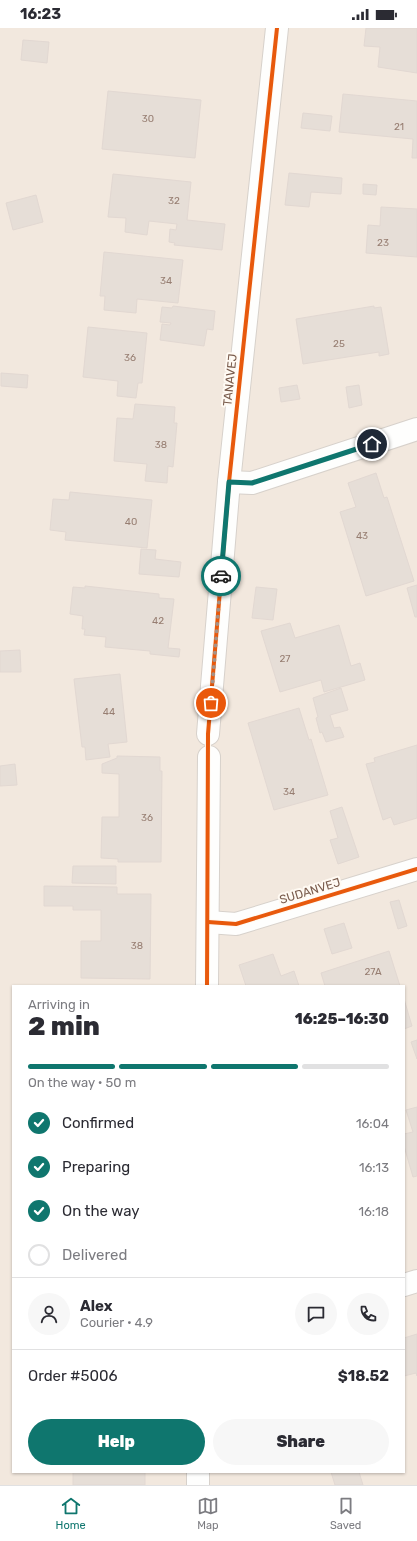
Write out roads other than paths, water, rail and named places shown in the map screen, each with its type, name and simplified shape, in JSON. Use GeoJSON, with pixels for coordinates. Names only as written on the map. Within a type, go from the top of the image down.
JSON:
{"type":"FeatureCollection","features":[{"type":"Feature","properties":{"kind":"street","name":"TANAVEJ"},"geometry":{"type":"LineString","coordinates":[[208,734],[229,482],[277,28]]}},
{"type":"Feature","properties":{"kind":"street"},"geometry":{"type":"LineString","coordinates":[[229,482],[252,483],[417,429]]}},
{"type":"Feature","properties":{"kind":"street"},"geometry":{"type":"LineString","coordinates":[[207,985],[209,756]]}},
{"type":"Feature","properties":{"kind":"street","name":"SUDANVEJ"},"geometry":{"type":"LineString","coordinates":[[208,922],[236,924],[417,869]]}},
{"type":"Feature","properties":{"kind":"street"},"geometry":{"type":"LineString","coordinates":[[405,1285],[417,1281]]}},
{"type":"Feature","properties":{"kind":"street"},"geometry":{"type":"LineString","coordinates":[[198,1473],[198,1485]]}}]}
